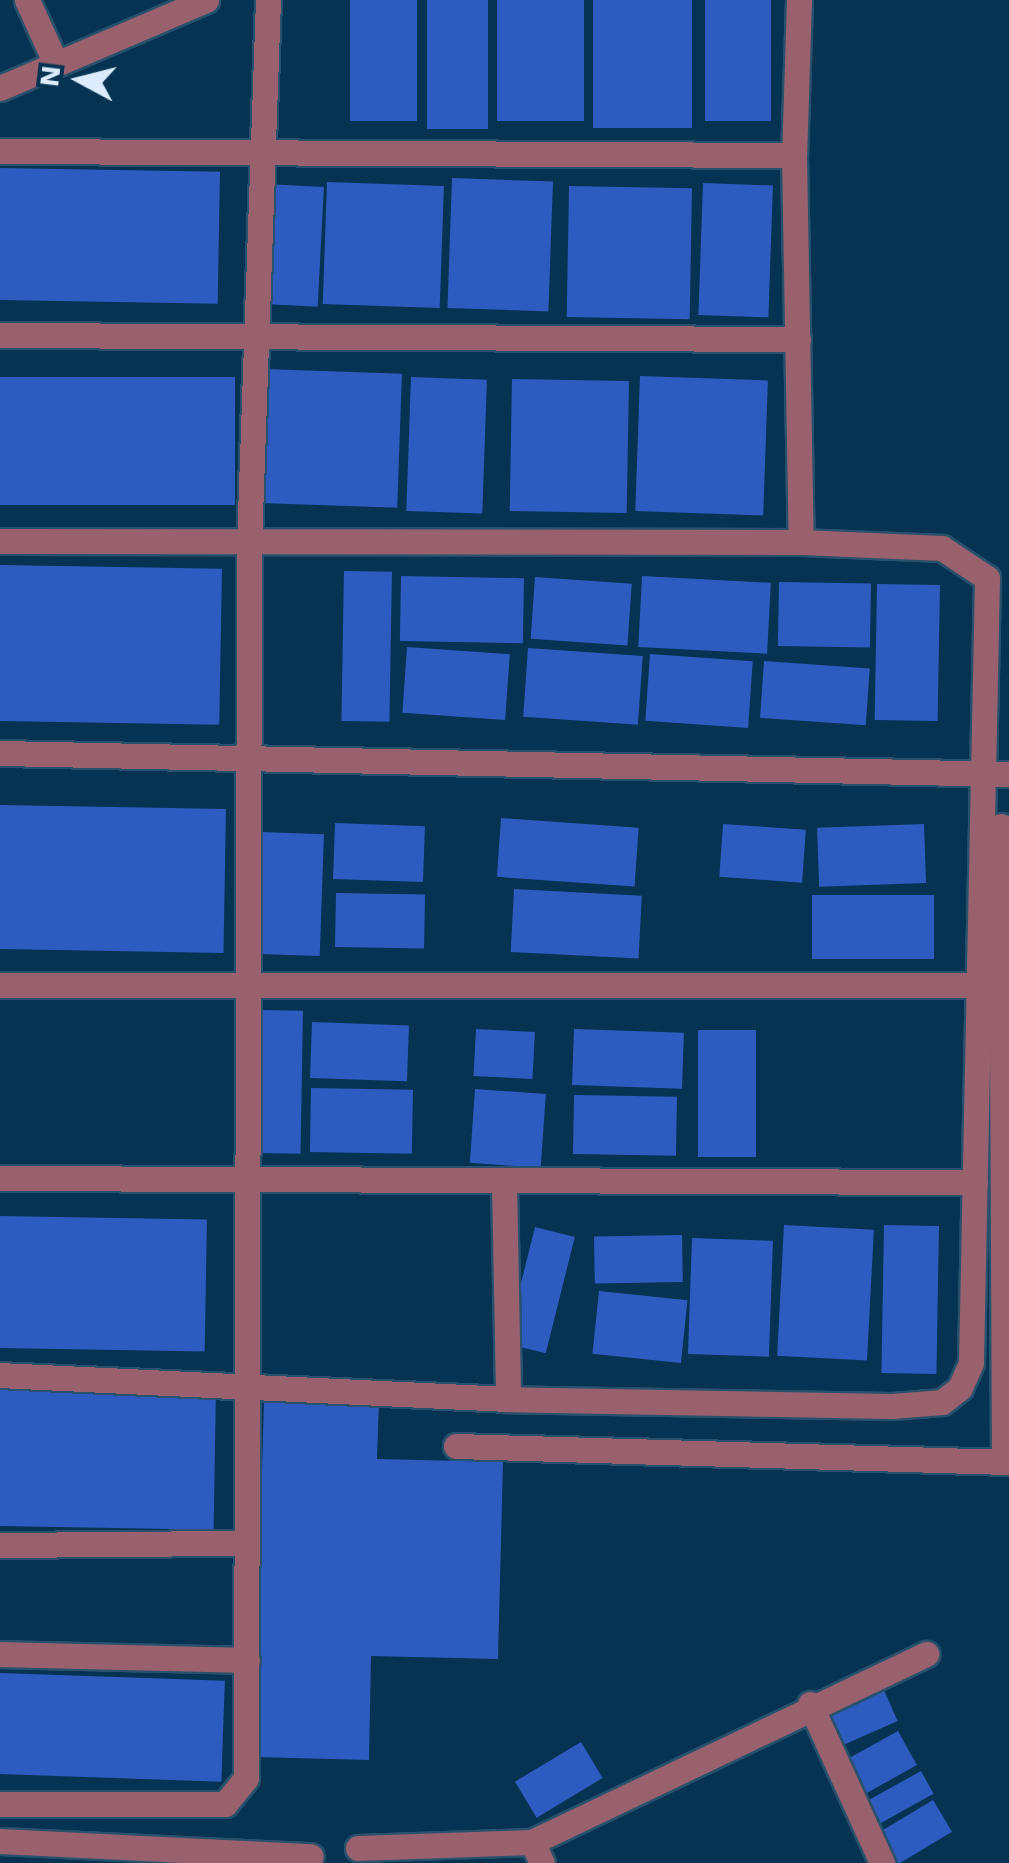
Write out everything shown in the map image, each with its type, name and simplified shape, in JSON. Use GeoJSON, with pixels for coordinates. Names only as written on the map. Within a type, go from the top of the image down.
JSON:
{"type":"FeatureCollection","features":[{"type":"Feature","properties":{"kind":"street"},"geometry":{"type":"LineString","coordinates":[[27,0],[56,64]]}},
{"type":"Feature","properties":{"kind":"street"},"geometry":{"type":"LineString","coordinates":[[0,88],[206,0]]}},
{"type":"Feature","properties":{"kind":"street"},"geometry":{"type":"LineString","coordinates":[[0,1804],[225,1804],[246,1778],[249,544],[259,151],[268,0]]}},
{"type":"Feature","properties":{"kind":"street"},"geometry":{"type":"LineString","coordinates":[[799,0],[794,155],[802,542]]}},
{"type":"Feature","properties":{"kind":"street"},"geometry":{"type":"LineString","coordinates":[[0,152],[794,155]]}},
{"type":"Feature","properties":{"kind":"street"},"geometry":{"type":"LineString","coordinates":[[0,335],[798,340]]}},
{"type":"Feature","properties":{"kind":"street"},"geometry":{"type":"LineString","coordinates":[[0,541],[802,542],[942,548],[987,578],[972,1363],[942,1402],[508,1399],[0,1375]]}},
{"type":"Feature","properties":{"kind":"street"},"geometry":{"type":"LineString","coordinates":[[0,753],[1009,774]]}},
{"type":"Feature","properties":{"kind":"street"},"geometry":{"type":"LineString","coordinates":[[456,1446],[1006,1462],[1001,826]]}},
{"type":"Feature","properties":{"kind":"street"},"geometry":{"type":"LineString","coordinates":[[0,985],[250,989],[979,985]]}},
{"type":"Feature","properties":{"kind":"street"},"geometry":{"type":"LineString","coordinates":[[0,1178],[248,1184],[975,1182]]}},
{"type":"Feature","properties":{"kind":"street"},"geometry":{"type":"LineString","coordinates":[[504,1183],[508,1399]]}},
{"type":"Feature","properties":{"kind":"street"},"geometry":{"type":"LineString","coordinates":[[0,1546],[246,1543]]}},
{"type":"Feature","properties":{"kind":"street"},"geometry":{"type":"LineString","coordinates":[[0,1654],[247,1660]]}},
{"type":"Feature","properties":{"kind":"street"},"geometry":{"type":"LineString","coordinates":[[0,1841],[306,1859],[537,1852],[810,1704],[927,1654]]}},
{"type":"Feature","properties":{"kind":"street"},"geometry":{"type":"LineString","coordinates":[[810,1704],[882,1863]]}},
{"type":"Feature","properties":{"kind":"building"},"geometry":{"type":"Polygon","coordinates":[[[350,0],[417,0],[417,121],[350,121],[350,0]]]}},
{"type":"Feature","properties":{"kind":"building"},"geometry":{"type":"Polygon","coordinates":[[[427,0],[488,0],[488,129],[427,129],[427,0]]]}},
{"type":"Feature","properties":{"kind":"building"},"geometry":{"type":"Polygon","coordinates":[[[497,0],[584,0],[584,121],[497,121],[497,0]]]}},
{"type":"Feature","properties":{"kind":"building"},"geometry":{"type":"Polygon","coordinates":[[[593,0],[692,0],[692,128],[593,128],[593,0]]]}},
{"type":"Feature","properties":{"kind":"building"},"geometry":{"type":"Polygon","coordinates":[[[705,0],[771,0],[771,121],[705,121],[705,0]]]}},
{"type":"Feature","properties":{"kind":"building"},"geometry":{"type":"Polygon","coordinates":[[[0,168],[220,172],[218,304],[0,300],[0,168]]]}},
{"type":"Feature","properties":{"kind":"building"},"geometry":{"type":"Polygon","coordinates":[[[452,178],[553,182],[548,311],[447,308],[452,178]]]}},
{"type":"Feature","properties":{"kind":"building"},"geometry":{"type":"Polygon","coordinates":[[[327,182],[444,186],[440,308],[323,304],[327,182]]]}},
{"type":"Feature","properties":{"kind":"building"},"geometry":{"type":"Polygon","coordinates":[[[703,183],[773,185],[768,317],[698,315],[703,183]]]}},
{"type":"Feature","properties":{"kind":"building"},"geometry":{"type":"Polygon","coordinates":[[[266,184],[324,187],[318,307],[260,304],[266,184]]]}},
{"type":"Feature","properties":{"kind":"building"},"geometry":{"type":"Polygon","coordinates":[[[569,186],[692,188],[690,319],[567,317],[569,186]]]}},
{"type":"Feature","properties":{"kind":"building"},"geometry":{"type":"Polygon","coordinates":[[[265,369],[402,374],[397,508],[260,503],[265,369]]]}},
{"type":"Feature","properties":{"kind":"building"},"geometry":{"type":"Polygon","coordinates":[[[640,376],[768,380],[763,515],[635,511],[640,376]]]}},
{"type":"Feature","properties":{"kind":"building"},"geometry":{"type":"Polygon","coordinates":[[[0,377],[235,377],[235,505],[0,505],[0,377]]]}},
{"type":"Feature","properties":{"kind":"building"},"geometry":{"type":"Polygon","coordinates":[[[411,377],[487,380],[482,514],[406,511],[411,377]]]}},
{"type":"Feature","properties":{"kind":"building"},"geometry":{"type":"Polygon","coordinates":[[[512,379],[629,381],[627,513],[510,511],[512,379]]]}},
{"type":"Feature","properties":{"kind":"building"},"geometry":{"type":"Polygon","coordinates":[[[0,565],[222,569],[219,725],[0,721],[0,565]]]}},
{"type":"Feature","properties":{"kind":"building"},"geometry":{"type":"Polygon","coordinates":[[[344,571],[392,572],[389,722],[341,721],[344,571]]]}},
{"type":"Feature","properties":{"kind":"building"},"geometry":{"type":"Polygon","coordinates":[[[401,576],[524,578],[523,643],[400,641],[401,576]]]}},
{"type":"Feature","properties":{"kind":"building"},"geometry":{"type":"Polygon","coordinates":[[[642,576],[771,583],[767,654],[638,647],[642,576]]]}},
{"type":"Feature","properties":{"kind":"building"},"geometry":{"type":"Polygon","coordinates":[[[535,577],[632,584],[627,646],[531,639],[535,577]]]}},
{"type":"Feature","properties":{"kind":"building"},"geometry":{"type":"Polygon","coordinates":[[[779,582],[871,584],[870,648],[778,646],[779,582]]]}},
{"type":"Feature","properties":{"kind":"building"},"geometry":{"type":"Polygon","coordinates":[[[877,584],[940,585],[938,721],[875,720],[877,584]]]}},
{"type":"Feature","properties":{"kind":"building"},"geometry":{"type":"Polygon","coordinates":[[[407,647],[510,654],[505,720],[402,713],[407,647]]]}},
{"type":"Feature","properties":{"kind":"building"},"geometry":{"type":"Polygon","coordinates":[[[528,648],[643,656],[638,725],[523,717],[528,648]]]}},
{"type":"Feature","properties":{"kind":"building"},"geometry":{"type":"Polygon","coordinates":[[[650,654],[753,661],[748,728],[645,721],[650,654]]]}},
{"type":"Feature","properties":{"kind":"building"},"geometry":{"type":"Polygon","coordinates":[[[764,661],[870,668],[866,725],[760,718],[764,661]]]}},
{"type":"Feature","properties":{"kind":"building"},"geometry":{"type":"Polygon","coordinates":[[[0,805],[226,809],[223,953],[0,949],[0,805]]]}},
{"type":"Feature","properties":{"kind":"building"},"geometry":{"type":"Polygon","coordinates":[[[501,818],[639,828],[635,886],[497,877],[501,818]]]}},
{"type":"Feature","properties":{"kind":"building"},"geometry":{"type":"Polygon","coordinates":[[[335,823],[425,826],[423,882],[333,879],[335,823]]]}},
{"type":"Feature","properties":{"kind":"building"},"geometry":{"type":"Polygon","coordinates":[[[723,824],[806,830],[802,883],[719,877],[723,824]]]}},
{"type":"Feature","properties":{"kind":"building"},"geometry":{"type":"Polygon","coordinates":[[[924,824],[926,883],[819,887],[817,828],[924,824]]]}},
{"type":"Feature","properties":{"kind":"building"},"geometry":{"type":"Polygon","coordinates":[[[262,832],[324,834],[320,956],[258,954],[262,832]]]}},
{"type":"Feature","properties":{"kind":"building"},"geometry":{"type":"Polygon","coordinates":[[[514,889],[642,896],[639,959],[511,952],[514,889]]]}},
{"type":"Feature","properties":{"kind":"building"},"geometry":{"type":"Polygon","coordinates":[[[336,893],[425,895],[424,949],[335,947],[336,893]]]}},
{"type":"Feature","properties":{"kind":"building"},"geometry":{"type":"Polygon","coordinates":[[[812,895],[934,895],[934,959],[812,959],[812,895]]]}},
{"type":"Feature","properties":{"kind":"building"},"geometry":{"type":"Polygon","coordinates":[[[259,1010],[303,1011],[300,1154],[257,1153],[259,1010]]]}},
{"type":"Feature","properties":{"kind":"building"},"geometry":{"type":"Polygon","coordinates":[[[312,1022],[409,1025],[407,1081],[310,1078],[312,1022]]]}},
{"type":"Feature","properties":{"kind":"building"},"geometry":{"type":"Polygon","coordinates":[[[476,1029],[535,1032],[532,1079],[474,1076],[476,1029]]]}},
{"type":"Feature","properties":{"kind":"building"},"geometry":{"type":"Polygon","coordinates":[[[574,1029],[684,1033],[682,1089],[572,1085],[574,1029]]]}},
{"type":"Feature","properties":{"kind":"building"},"geometry":{"type":"Polygon","coordinates":[[[698,1030],[756,1030],[756,1157],[698,1157],[698,1030]]]}},
{"type":"Feature","properties":{"kind":"building"},"geometry":{"type":"Polygon","coordinates":[[[311,1088],[413,1090],[412,1154],[310,1152],[311,1088]]]}},
{"type":"Feature","properties":{"kind":"building"},"geometry":{"type":"Polygon","coordinates":[[[475,1089],[546,1094],[541,1168],[470,1163],[475,1089]]]}},
{"type":"Feature","properties":{"kind":"building"},"geometry":{"type":"Polygon","coordinates":[[[574,1095],[677,1097],[676,1156],[573,1154],[574,1095]]]}},
{"type":"Feature","properties":{"kind":"building"},"geometry":{"type":"Polygon","coordinates":[[[0,1216],[207,1220],[205,1352],[0,1348],[0,1216]]]}},
{"type":"Feature","properties":{"kind":"building"},"geometry":{"type":"Polygon","coordinates":[[[784,1225],[874,1230],[867,1361],[777,1356],[784,1225]]]}},
{"type":"Feature","properties":{"kind":"building"},"geometry":{"type":"Polygon","coordinates":[[[884,1225],[939,1226],[936,1374],[881,1373],[884,1225]]]}},
{"type":"Feature","properties":{"kind":"building"},"geometry":{"type":"Polygon","coordinates":[[[535,1227],[575,1237],[546,1353],[506,1343],[535,1227]]]}},
{"type":"Feature","properties":{"kind":"building"},"geometry":{"type":"Polygon","coordinates":[[[682,1235],[683,1282],[595,1284],[594,1237],[682,1235]]]}},
{"type":"Feature","properties":{"kind":"building"},"geometry":{"type":"Polygon","coordinates":[[[692,1238],[773,1241],[769,1357],[688,1354],[692,1238]]]}},
{"type":"Feature","properties":{"kind":"building"},"geometry":{"type":"Polygon","coordinates":[[[599,1291],[688,1300],[681,1363],[592,1354],[599,1291]]]}},
{"type":"Feature","properties":{"kind":"building"},"geometry":{"type":"Polygon","coordinates":[[[0,1388],[216,1392],[214,1530],[0,1526],[0,1388]]]}},
{"type":"Feature","properties":{"kind":"building"},"geometry":{"type":"Polygon","coordinates":[[[264,1400],[379,1402],[377,1459],[503,1462],[498,1659],[371,1656],[369,1760],[254,1757],[264,1400]]]}},
{"type":"Feature","properties":{"kind":"building"},"geometry":{"type":"Polygon","coordinates":[[[0,1673],[225,1681],[221,1782],[0,1774],[0,1673]]]}},
{"type":"Feature","properties":{"kind":"building"},"geometry":{"type":"Polygon","coordinates":[[[883,1688],[898,1721],[841,1746],[826,1713],[883,1688]]]}},
{"type":"Feature","properties":{"kind":"building"},"geometry":{"type":"Polygon","coordinates":[[[898,1731],[917,1765],[861,1796],[842,1762],[898,1731]]]}},
{"type":"Feature","properties":{"kind":"building"},"geometry":{"type":"Polygon","coordinates":[[[581,1742],[603,1778],[537,1818],[515,1782],[581,1742]]]}},
{"type":"Feature","properties":{"kind":"building"},"geometry":{"type":"Polygon","coordinates":[[[921,1771],[934,1794],[872,1828],[860,1805],[921,1771]]]}},
{"type":"Feature","properties":{"kind":"building"},"geometry":{"type":"Polygon","coordinates":[[[933,1800],[952,1832],[900,1863],[892,1863],[875,1835],[933,1800]]]}}]}
